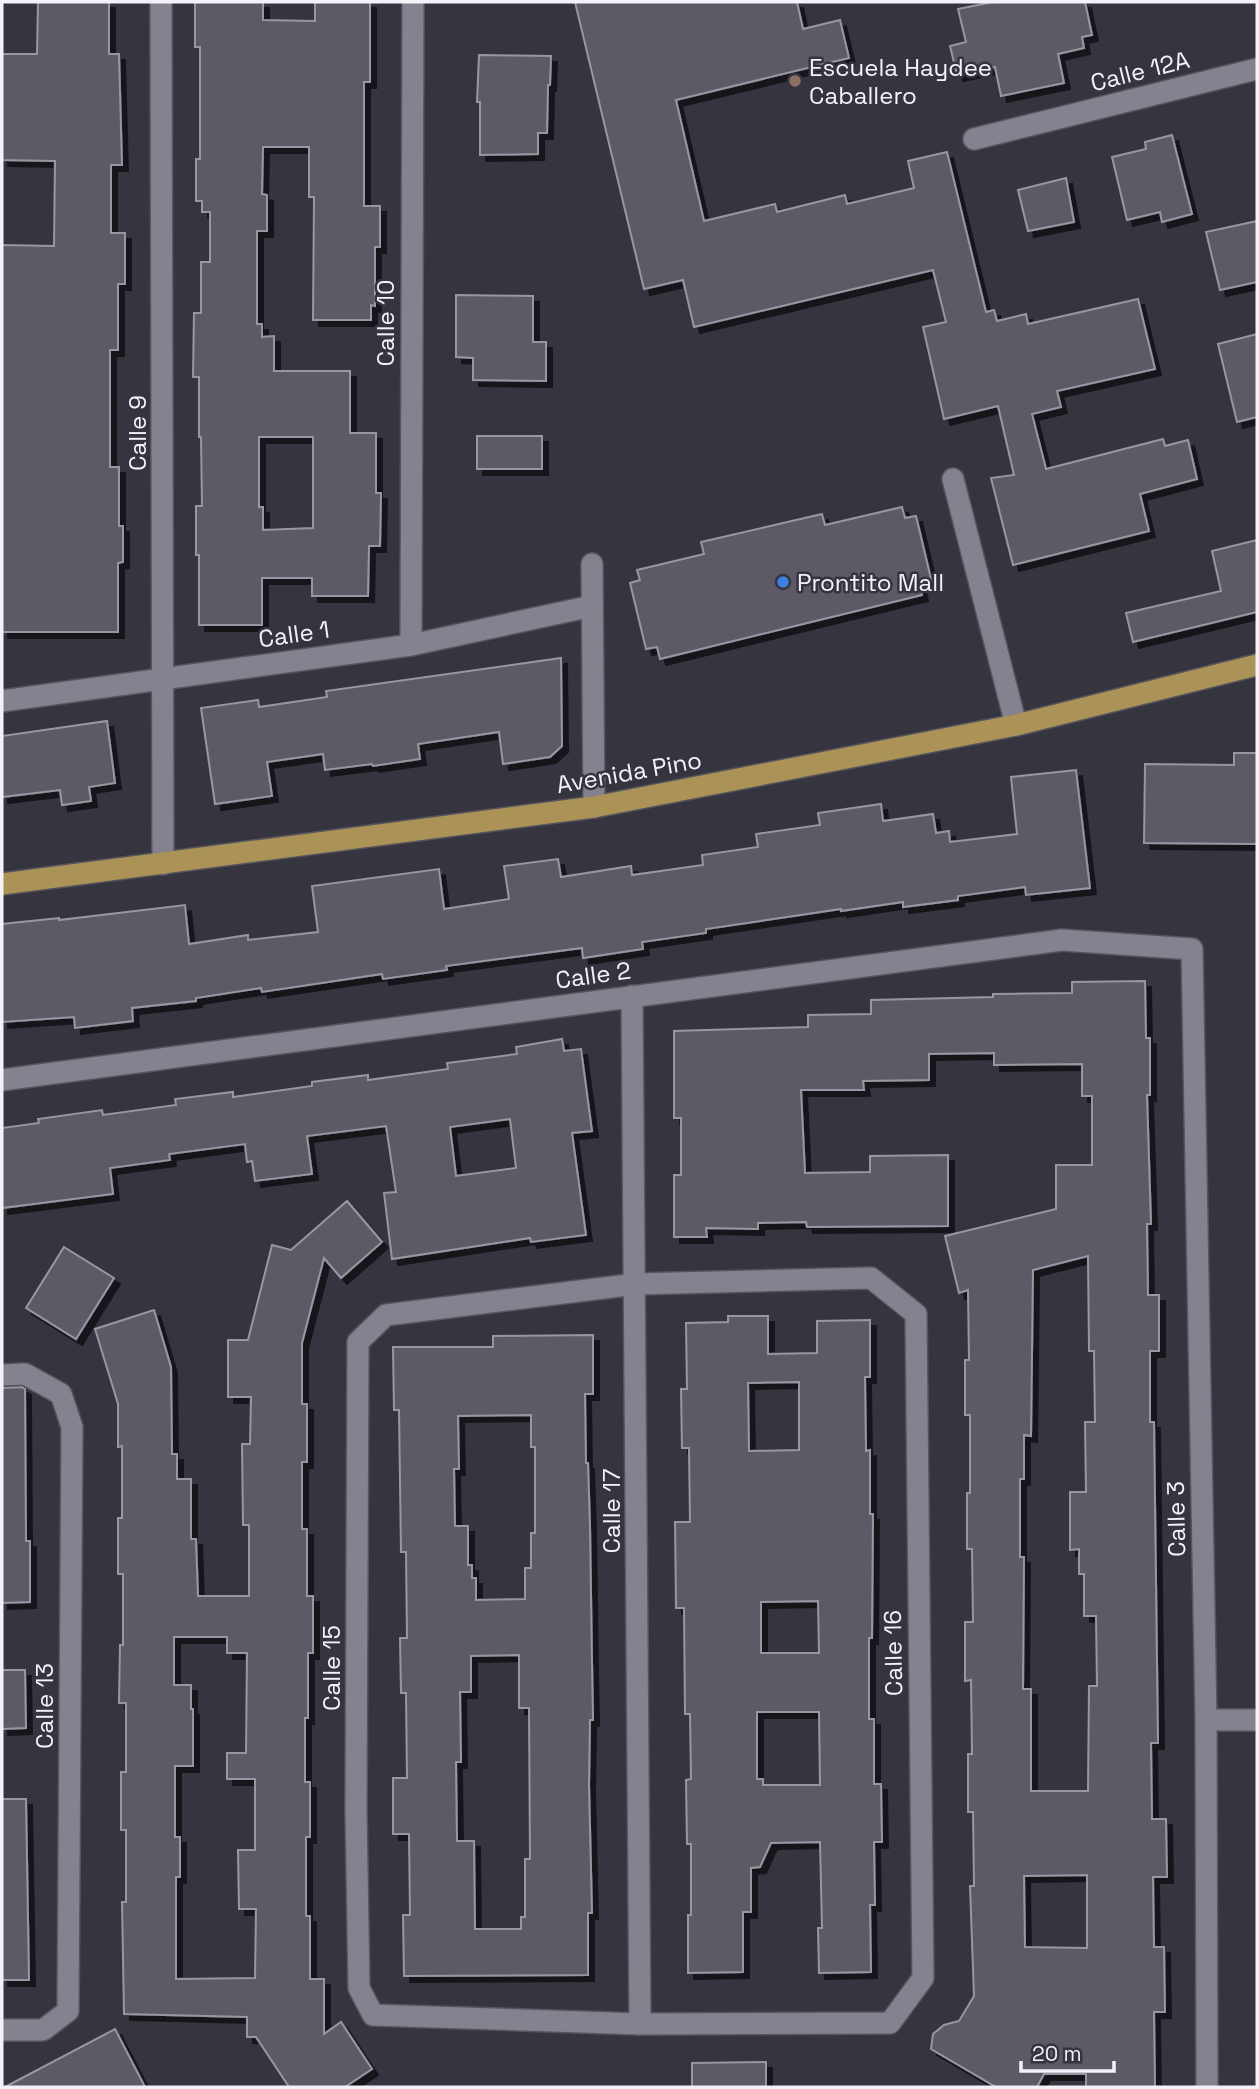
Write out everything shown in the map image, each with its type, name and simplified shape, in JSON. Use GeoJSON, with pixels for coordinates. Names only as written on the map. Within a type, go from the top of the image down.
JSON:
{"type":"FeatureCollection","features":[{"type":"Feature","properties":{"kind":"main road","name":"Avenida Pino"},"geometry":{"type":"LineString","coordinates":[[2,884],[594,807],[1016,725],[1257,664]]}},
{"type":"Feature","properties":{"kind":"street","name":"Calle 9"},"geometry":{"type":"LineString","coordinates":[[161,2],[163,864]]}},
{"type":"Feature","properties":{"kind":"street","name":"Calle 10"},"geometry":{"type":"LineString","coordinates":[[411,645],[413,2]]}},
{"type":"Feature","properties":{"kind":"street","name":"Calle 12A"},"geometry":{"type":"LineString","coordinates":[[974,139],[1257,69]]}},
{"type":"Feature","properties":{"kind":"street"},"geometry":{"type":"LineString","coordinates":[[953,479],[1016,725]]}},
{"type":"Feature","properties":{"kind":"street"},"geometry":{"type":"LineString","coordinates":[[592,564],[594,807]]}},
{"type":"Feature","properties":{"kind":"street","name":"Calle 1"},"geometry":{"type":"LineString","coordinates":[[2,701],[411,645],[592,606]]}},
{"type":"Feature","properties":{"kind":"street","name":"Calle 2"},"geometry":{"type":"LineString","coordinates":[[2,1080],[1062,940],[1192,949]]}},
{"type":"Feature","properties":{"kind":"street","name":"Calle 3"},"geometry":{"type":"LineString","coordinates":[[1192,949],[1206,1720],[1207,2087]]}},
{"type":"Feature","properties":{"kind":"street","name":"Calle 17"},"geometry":{"type":"LineString","coordinates":[[632,996],[640,2025]]}},
{"type":"Feature","properties":{"kind":"street","name":"Calle 16"},"geometry":{"type":"LineString","coordinates":[[636,1284],[871,1278],[916,1314],[923,1978],[890,2023],[640,2025]]}},
{"type":"Feature","properties":{"kind":"street","name":"Calle 15"},"geometry":{"type":"LineString","coordinates":[[636,1284],[386,1315],[358,1342],[356,1810],[359,1988],[373,2015],[640,2025]]}},
{"type":"Feature","properties":{"kind":"street","name":"Calle 13"},"geometry":{"type":"LineString","coordinates":[[2,1375],[25,1374],[61,1394],[72,1427],[68,2011],[43,2030],[2,2030]]}},
{"type":"Feature","properties":{"kind":"street"},"geometry":{"type":"LineString","coordinates":[[1206,1720],[1257,1720]]}},
{"type":"Feature","properties":{"kind":"building"},"geometry":{"type":"Polygon","coordinates":[[[38,2],[109,2],[109,54],[119,54],[122,165],[111,165],[111,233],[125,233],[125,284],[118,284],[118,350],[110,350],[110,467],[119,467],[119,526],[123,526],[123,562],[118,563],[118,632],[2,632],[2,245],[54,246],[55,161],[2,160],[2,54],[37,54],[38,2]]]}},
{"type":"Feature","properties":{"kind":"building"},"geometry":{"type":"Polygon","coordinates":[[[195,2],[263,2],[263,20],[315,21],[315,2],[370,2],[370,82],[364,82],[364,206],[380,206],[380,247],[375,247],[375,306],[371,305],[371,320],[313,320],[314,197],[309,197],[309,147],[263,147],[262,194],[267,195],[267,231],[257,231],[257,324],[262,324],[262,337],[274,336],[274,371],[350,371],[350,433],[376,433],[376,493],[381,493],[380,546],[369,546],[368,596],[312,596],[312,578],[262,578],[262,625],[199,625],[196,506],[202,506],[201,437],[199,377],[193,377],[194,313],[201,313],[201,262],[210,262],[210,212],[202,212],[202,201],[196,201],[196,159],[200,159],[200,47],[195,47],[195,2]],[[259,437],[259,507],[263,507],[263,530],[313,528],[313,437],[259,437]]]}},
{"type":"Feature","properties":{"kind":"building"},"geometry":{"type":"Polygon","coordinates":[[[575,2],[797,2],[803,29],[840,20],[849,58],[676,100],[704,221],[775,204],[777,212],[845,195],[847,204],[914,188],[908,161],[947,152],[986,312],[994,310],[997,321],[1026,314],[1028,324],[1138,299],[1155,369],[1057,391],[1061,407],[1032,414],[1046,469],[1163,439],[1165,446],[1188,440],[1197,479],[1140,494],[1149,531],[1013,565],[991,478],[1014,475],[998,406],[944,419],[923,327],[946,322],[933,270],[694,327],[683,280],[644,289],[575,2]]]}},
{"type":"Feature","properties":{"kind":"building"},"geometry":{"type":"Polygon","coordinates":[[[993,2],[1085,2],[1092,35],[1082,37],[1084,48],[1058,54],[1064,83],[1001,96],[995,67],[957,75],[950,46],[966,42],[958,9],[993,2]]]}},
{"type":"Feature","properties":{"kind":"building"},"geometry":{"type":"Polygon","coordinates":[[[479,55],[551,56],[547,133],[538,133],[538,154],[480,155],[480,102],[477,102],[479,55]]]}},
{"type":"Feature","properties":{"kind":"building"},"geometry":{"type":"Polygon","coordinates":[[[1172,135],[1192,214],[1162,222],[1160,212],[1127,220],[1112,157],[1146,149],[1145,142],[1172,135]]]}},
{"type":"Feature","properties":{"kind":"building"},"geometry":{"type":"Polygon","coordinates":[[[1066,178],[1074,222],[1028,231],[1018,190],[1066,178]]]}},
{"type":"Feature","properties":{"kind":"building"},"geometry":{"type":"Polygon","coordinates":[[[1257,221],[1257,282],[1220,290],[1206,232],[1257,221]]]}},
{"type":"Feature","properties":{"kind":"building"},"geometry":{"type":"Polygon","coordinates":[[[456,295],[533,296],[533,342],[546,342],[546,381],[473,380],[473,358],[456,357],[456,295]]]}},
{"type":"Feature","properties":{"kind":"building"},"geometry":{"type":"Polygon","coordinates":[[[1257,334],[1257,417],[1237,422],[1218,344],[1257,334]]]}},
{"type":"Feature","properties":{"kind":"building"},"geometry":{"type":"Polygon","coordinates":[[[477,436],[542,436],[542,469],[477,469],[477,436]]]}},
{"type":"Feature","properties":{"kind":"building","name":"Prontito Mall"},"geometry":{"type":"Polygon","coordinates":[[[902,507],[905,518],[916,516],[932,583],[920,586],[922,595],[660,659],[657,647],[646,649],[630,583],[640,580],[637,570],[704,554],[701,542],[822,514],[825,525],[902,507]]]}},
{"type":"Feature","properties":{"kind":"building"},"geometry":{"type":"Polygon","coordinates":[[[1257,540],[1257,612],[1133,642],[1126,613],[1221,591],[1212,551],[1257,540]]]}},
{"type":"Feature","properties":{"kind":"building"},"geometry":{"type":"Polygon","coordinates":[[[561,658],[562,746],[550,757],[503,764],[499,732],[418,744],[420,759],[373,766],[325,770],[323,754],[267,762],[272,796],[215,804],[201,708],[258,700],[259,707],[327,697],[326,691],[561,658]]]}},
{"type":"Feature","properties":{"kind":"building"},"geometry":{"type":"Polygon","coordinates":[[[107,721],[115,783],[89,787],[91,801],[62,805],[60,790],[2,797],[2,736],[107,721]]]}},
{"type":"Feature","properties":{"kind":"building"},"geometry":{"type":"Polygon","coordinates":[[[1234,753],[1257,753],[1257,844],[1144,843],[1145,764],[1234,765],[1234,753]]]}},
{"type":"Feature","properties":{"kind":"building"},"geometry":{"type":"Polygon","coordinates":[[[1076,770],[1090,888],[1026,895],[1025,887],[903,907],[903,902],[841,909],[706,929],[706,933],[642,942],[643,949],[583,958],[582,948],[446,966],[447,970],[383,979],[382,974],[262,992],[261,988],[196,998],[196,1001],[132,1008],[133,1021],[75,1028],[74,1017],[2,1022],[2,924],[185,905],[189,944],[248,935],[248,940],[318,932],[312,886],[439,869],[444,909],[509,899],[504,866],[558,859],[561,877],[631,866],[632,875],[703,865],[702,855],[758,847],[756,834],[820,825],[818,813],[881,804],[883,821],[933,814],[936,833],[949,831],[950,842],[1017,834],[1011,777],[1076,770]]]}},
{"type":"Feature","properties":{"kind":"building"},"geometry":{"type":"Polygon","coordinates":[[[1145,981],[1146,1038],[1150,1038],[1150,1095],[1147,1095],[1151,1224],[1147,1224],[1148,1295],[1159,1295],[1159,1351],[1150,1351],[1150,1422],[1154,1422],[1158,1743],[1151,1743],[1152,1819],[1166,1819],[1167,1877],[1153,1877],[1154,1947],[1164,1947],[1165,2012],[1154,2012],[1155,2087],[1086,2087],[1086,2074],[1044,2074],[1037,2087],[996,2087],[931,2049],[933,2034],[944,2025],[959,2021],[974,1996],[970,1886],[974,1886],[973,1812],[968,1812],[968,1754],[972,1754],[971,1680],[965,1681],[965,1622],[973,1622],[972,1549],[967,1549],[967,1493],[970,1493],[970,1415],[965,1415],[965,1360],[969,1360],[968,1290],[959,1293],[945,1236],[1056,1209],[1056,1165],[1092,1165],[1092,1096],[1082,1096],[1082,1064],[994,1065],[994,1053],[929,1054],[929,1080],[863,1081],[864,1090],[801,1090],[805,1173],[870,1172],[870,1156],[948,1155],[948,1226],[807,1227],[806,1222],[758,1223],[758,1229],[706,1228],[707,1237],[674,1237],[674,1175],[681,1175],[681,1118],[674,1118],[674,1031],[808,1027],[808,1015],[871,1014],[871,1000],[1072,993],[1072,982],[1145,981]],[[1088,1256],[1033,1270],[1031,1436],[1024,1435],[1024,1479],[1020,1479],[1020,1557],[1024,1557],[1023,1689],[1031,1689],[1031,1791],[1088,1791],[1089,1686],[1097,1686],[1096,1616],[1084,1616],[1084,1574],[1079,1574],[1079,1549],[1070,1550],[1070,1492],[1086,1492],[1085,1422],[1095,1422],[1094,1351],[1089,1351],[1088,1256]],[[1087,1875],[1024,1876],[1025,1947],[1087,1948],[1087,1875]]]}},
{"type":"Feature","properties":{"kind":"building"},"geometry":{"type":"Polygon","coordinates":[[[562,1039],[564,1051],[581,1049],[592,1131],[572,1133],[586,1235],[531,1242],[530,1238],[392,1259],[384,1193],[396,1192],[386,1126],[307,1136],[312,1174],[255,1181],[252,1161],[247,1162],[245,1144],[169,1154],[170,1160],[110,1168],[113,1194],[2,1208],[2,1128],[39,1123],[38,1119],[102,1110],[103,1115],[176,1105],[175,1099],[233,1092],[233,1097],[312,1086],[312,1082],[368,1075],[368,1080],[448,1069],[447,1063],[517,1054],[516,1047],[562,1039]],[[510,1119],[450,1127],[456,1176],[516,1168],[510,1119]]]}},
{"type":"Feature","properties":{"kind":"building"},"geometry":{"type":"Polygon","coordinates":[[[347,1201],[382,1242],[341,1278],[324,1258],[302,1343],[302,1404],[307,1404],[307,1462],[302,1462],[302,1529],[307,1529],[307,1596],[313,1596],[313,1653],[308,1653],[308,1718],[305,1718],[305,1782],[310,1782],[310,1837],[306,1837],[306,1916],[310,1916],[310,1979],[324,1979],[324,2034],[341,2022],[372,2069],[345,2087],[289,2087],[256,2037],[247,2037],[247,2017],[124,2014],[122,1902],[126,1902],[126,1830],[121,1830],[121,1772],[126,1772],[126,1703],[119,1703],[120,1645],[123,1645],[123,1574],[118,1574],[118,1518],[122,1518],[122,1446],[118,1447],[118,1404],[95,1329],[154,1310],[171,1367],[172,1454],[177,1454],[177,1479],[191,1479],[191,1539],[196,1539],[198,1596],[249,1596],[249,1525],[243,1525],[242,1444],[250,1444],[251,1397],[228,1397],[228,1340],[248,1340],[272,1245],[291,1250],[347,1201]],[[174,1637],[174,1685],[191,1685],[193,1709],[193,1766],[175,1766],[175,1837],[180,1837],[180,1877],[176,1877],[176,1979],[255,1978],[256,1909],[239,1909],[238,1850],[255,1850],[255,1779],[227,1779],[227,1753],[246,1753],[247,1653],[227,1653],[227,1637],[174,1637]]]}},
{"type":"Feature","properties":{"kind":"building"},"geometry":{"type":"Polygon","coordinates":[[[64,1247],[114,1278],[76,1339],[26,1308],[64,1247]]]}},
{"type":"Feature","properties":{"kind":"building"},"geometry":{"type":"Polygon","coordinates":[[[728,1316],[768,1316],[768,1354],[817,1353],[817,1321],[870,1320],[870,1377],[865,1377],[866,1451],[870,1450],[870,1514],[873,1514],[869,1719],[874,1719],[874,1784],[881,1784],[882,1842],[874,1842],[875,1905],[870,1905],[871,1972],[819,1973],[818,1928],[822,1928],[820,1842],[771,1843],[760,1867],[751,1868],[751,1912],[743,1912],[743,1972],[688,1973],[691,1844],[687,1844],[686,1780],[691,1779],[690,1714],[685,1714],[684,1608],[676,1608],[675,1522],[690,1522],[689,1448],[682,1448],[681,1389],[687,1389],[686,1323],[728,1322],[728,1316]],[[799,1382],[748,1383],[749,1451],[799,1450],[799,1382]],[[818,1601],[761,1602],[761,1653],[819,1653],[818,1601]],[[757,1712],[757,1779],[763,1779],[763,1785],[820,1785],[819,1712],[757,1712]]]}},
{"type":"Feature","properties":{"kind":"building"},"geometry":{"type":"Polygon","coordinates":[[[593,1335],[593,1394],[585,1394],[593,1720],[590,1720],[592,1913],[588,1913],[588,1975],[404,1976],[403,1915],[410,1915],[409,1834],[393,1834],[393,1778],[407,1778],[406,1693],[401,1693],[400,1638],[407,1638],[406,1552],[401,1552],[399,1410],[394,1410],[393,1347],[493,1347],[493,1336],[593,1335]],[[531,1415],[458,1416],[459,1469],[454,1469],[455,1526],[468,1526],[468,1565],[472,1565],[472,1578],[476,1578],[476,1600],[525,1599],[525,1568],[531,1568],[531,1533],[535,1533],[535,1447],[531,1447],[531,1415]],[[519,1655],[471,1656],[471,1692],[460,1692],[461,1762],[456,1762],[457,1841],[474,1841],[475,1929],[521,1929],[521,1917],[525,1917],[525,1859],[530,1859],[529,1708],[519,1708],[519,1655]]]}},
{"type":"Feature","properties":{"kind":"building"},"geometry":{"type":"Polygon","coordinates":[[[2,1388],[25,1389],[26,1541],[30,1541],[30,1602],[2,1603],[2,1388]]]}},
{"type":"Feature","properties":{"kind":"building"},"geometry":{"type":"Polygon","coordinates":[[[2,1670],[25,1670],[26,1728],[2,1729],[2,1670]]]}},
{"type":"Feature","properties":{"kind":"building"},"geometry":{"type":"Polygon","coordinates":[[[2,1799],[26,1799],[29,1980],[2,1980],[2,1799]]]}},
{"type":"Feature","properties":{"kind":"building"},"geometry":{"type":"Polygon","coordinates":[[[115,2029],[145,2087],[5,2087],[115,2029]]]}},
{"type":"Feature","properties":{"kind":"building"},"geometry":{"type":"Polygon","coordinates":[[[766,2062],[766,2087],[692,2087],[692,2063],[766,2062]]]}},
{"type":"Feature","properties":{"kind":"place","name":"Escuela Haydee Caballero"},"geometry":{"type":"Point","coordinates":[795,81]}},
{"type":"Feature","properties":{"kind":"place","name":"Prontito Mall"},"geometry":{"type":"Point","coordinates":[783,582]}}]}
